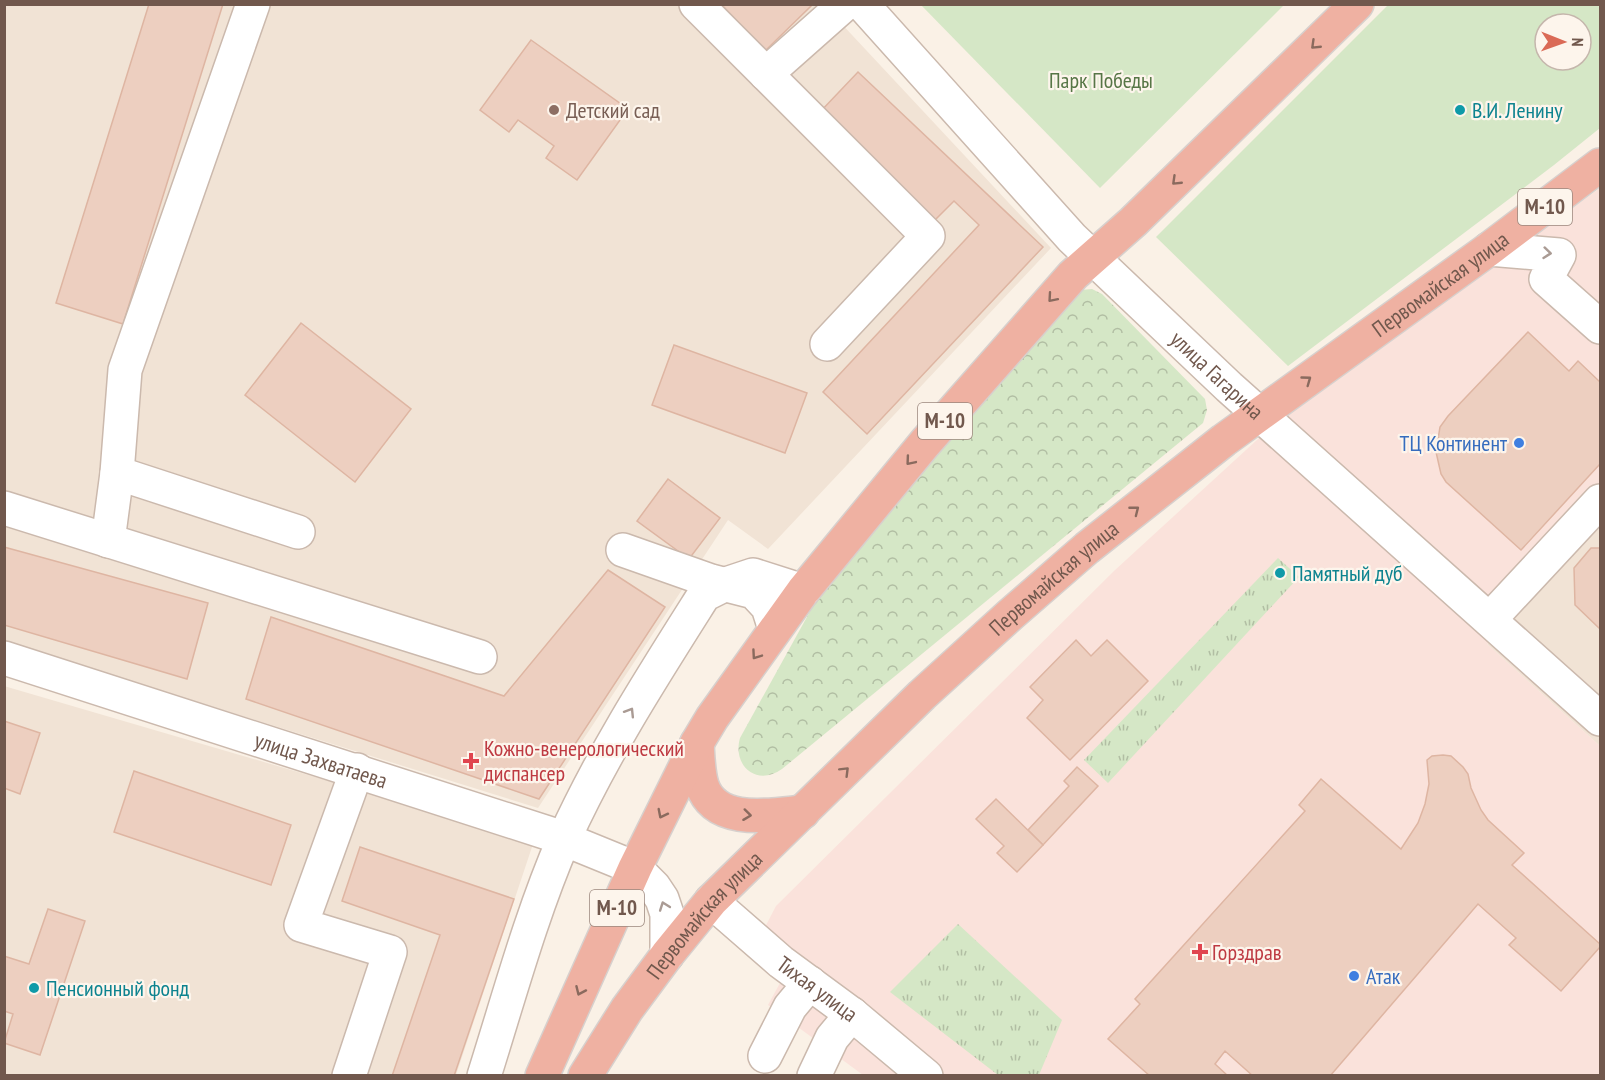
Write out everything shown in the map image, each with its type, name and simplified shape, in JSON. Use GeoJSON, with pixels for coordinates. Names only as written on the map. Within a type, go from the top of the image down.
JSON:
{"type":"FeatureCollection","features":[{"type":"Feature","properties":{"kind":"highway","name":"М-10"},"geometry":{"type":"LineString","coordinates":[[542,1076],[635,868],[697,743],[712,718],[803,591],[940,426],[1073,275],[1133,222],[1357,4]]}},
{"type":"Feature","properties":{"kind":"highway","name":"Первомайская улица"},"geometry":{"type":"LineString","coordinates":[[585,1076],[627,1009],[711,901],[922,695],[1053,578],[1124,519],[1260,414],[1489,249],[1600,165]]}},
{"type":"Feature","properties":{"kind":"highway"},"geometry":{"type":"LineString","coordinates":[[697,743],[699,773],[703,788],[711,802],[734,813],[757,816],[803,812]]}},
{"type":"Feature","properties":{"kind":"street"},"geometry":{"type":"LineString","coordinates":[[108,541],[117,473],[125,370],[253,4]]}},
{"type":"Feature","properties":{"kind":"street"},"geometry":{"type":"LineString","coordinates":[[696,4],[928,236],[827,344]]}},
{"type":"Feature","properties":{"kind":"street"},"geometry":{"type":"LineString","coordinates":[[766,74],[845,4]]}},
{"type":"Feature","properties":{"kind":"street","name":"улица Гагарина"},"geometry":{"type":"LineString","coordinates":[[862,4],[1072,238],[1193,354],[1600,719]]}},
{"type":"Feature","properties":{"kind":"street"},"geometry":{"type":"LineString","coordinates":[[1489,249],[1559,255],[1545,279],[1600,327]]}},
{"type":"Feature","properties":{"kind":"street"},"geometry":{"type":"LineString","coordinates":[[117,473],[298,532]]}},
{"type":"Feature","properties":{"kind":"street"},"geometry":{"type":"LineString","coordinates":[[1490,619],[1599,504]]}},
{"type":"Feature","properties":{"kind":"street"},"geometry":{"type":"LineString","coordinates":[[4,508],[480,657]]}},
{"type":"Feature","properties":{"kind":"street"},"geometry":{"type":"LineString","coordinates":[[623,550],[726,585],[754,592],[768,608],[775,629]]}},
{"type":"Feature","properties":{"kind":"street"},"geometry":{"type":"LineString","coordinates":[[484,1076],[540,901],[564,839],[623,724],[704,595],[753,575],[803,591]]}},
{"type":"Feature","properties":{"kind":"street","name":"улица Захватаева"},"geometry":{"type":"LineString","coordinates":[[4,658],[357,770],[564,839],[635,868]]}},
{"type":"Feature","properties":{"kind":"street"},"geometry":{"type":"LineString","coordinates":[[350,1076],[390,952],[301,925],[357,770]]}},
{"type":"Feature","properties":{"kind":"street"},"geometry":{"type":"LineString","coordinates":[[635,868],[654,887],[662,899],[667,914],[667,955]]}},
{"type":"Feature","properties":{"kind":"street","name":"Тихая улица"},"geometry":{"type":"LineString","coordinates":[[711,901],[781,962],[852,1014],[926,1076]]}},
{"type":"Feature","properties":{"kind":"street"},"geometry":{"type":"LineString","coordinates":[[765,1056],[790,1007],[810,983]]}},
{"type":"Feature","properties":{"kind":"street"},"geometry":{"type":"LineString","coordinates":[[814,1076],[831,1038],[852,1014]]}},
{"type":"Feature","properties":{"kind":"shaded area"},"geometry":{"type":"Polygon","coordinates":[[[4,5],[824,5],[1051,248],[768,549],[728,520],[538,808],[5,642],[4,5]]]}},
{"type":"Feature","properties":{"kind":"shaded area"},"geometry":{"type":"Polygon","coordinates":[[[1600,188],[1600,524],[1487,644],[1600,746],[1600,1075],[863,1075],[768,1005],[786,972],[763,931],[776,906],[1114,571],[1258,439],[1600,188]]]}},
{"type":"Feature","properties":{"kind":"shaded area"},"geometry":{"type":"Polygon","coordinates":[[[1600,524],[1600,746],[1487,644],[1600,524]]]}},
{"type":"Feature","properties":{"kind":"shaded area"},"geometry":{"type":"Polygon","coordinates":[[[4,686],[534,841],[456,1075],[5,1075],[4,686]]]}},
{"type":"Feature","properties":{"kind":"green space","name":"Парк Победы"},"geometry":{"type":"Polygon","coordinates":[[[921,5],[1284,5],[1100,188],[921,5]]]}},
{"type":"Feature","properties":{"kind":"green space"},"geometry":{"type":"Polygon","coordinates":[[[1388,5],[1600,5],[1600,128],[1288,366],[1156,237],[1388,5]]]}},
{"type":"Feature","properties":{"kind":"green space"},"geometry":{"type":"Polygon","coordinates":[[[1092,289],[1102,294],[1205,399],[1207,410],[1203,423],[782,769],[764,776],[749,771],[743,765],[740,757],[738,748],[740,738],[813,606],[950,429],[1080,290],[1092,289]]]}},
{"type":"Feature","properties":{"kind":"green space"},"geometry":{"type":"Polygon","coordinates":[[[1278,558],[1299,577],[1108,783],[1084,760],[1278,558]]]}},
{"type":"Feature","properties":{"kind":"green space"},"geometry":{"type":"Polygon","coordinates":[[[958,924],[1062,1020],[1039,1075],[998,1075],[890,992],[958,924]]]}},
{"type":"Feature","properties":{"kind":"building"},"geometry":{"type":"Polygon","coordinates":[[[149,4],[223,4],[123,324],[56,303],[149,4]]]}},
{"type":"Feature","properties":{"kind":"building"},"geometry":{"type":"Polygon","coordinates":[[[721,4],[810,4],[811,6],[765,51],[721,4]]]}},
{"type":"Feature","properties":{"kind":"building","name":"Детский сад"},"geometry":{"type":"Polygon","coordinates":[[[531,40],[628,109],[577,180],[546,158],[554,146],[518,120],[509,132],[480,110],[531,40]]]}},
{"type":"Feature","properties":{"kind":"building"},"geometry":{"type":"Polygon","coordinates":[[[858,72],[1043,247],[867,434],[823,392],[979,225],[954,201],[934,221],[820,112],[858,72]]]}},
{"type":"Feature","properties":{"kind":"building"},"geometry":{"type":"Polygon","coordinates":[[[301,323],[411,409],[355,482],[245,395],[301,323]]]}},
{"type":"Feature","properties":{"kind":"building","name":"ТЦ Континент"},"geometry":{"type":"Polygon","coordinates":[[[1528,332],[1569,371],[1578,361],[1600,382],[1600,464],[1521,550],[1446,482],[1441,474],[1436,452],[1440,427],[1448,416],[1528,332]]]}},
{"type":"Feature","properties":{"kind":"building"},"geometry":{"type":"Polygon","coordinates":[[[674,345],[807,393],[785,453],[652,405],[674,345]]]}},
{"type":"Feature","properties":{"kind":"building"},"geometry":{"type":"Polygon","coordinates":[[[668,479],[720,518],[689,559],[637,521],[668,479]]]}},
{"type":"Feature","properties":{"kind":"building"},"geometry":{"type":"Polygon","coordinates":[[[4,547],[208,603],[187,679],[4,625],[4,547]]]}},
{"type":"Feature","properties":{"kind":"building"},"geometry":{"type":"Polygon","coordinates":[[[1591,548],[1600,548],[1600,629],[1575,605],[1574,568],[1591,548]]]}},
{"type":"Feature","properties":{"kind":"building"},"geometry":{"type":"Polygon","coordinates":[[[608,570],[665,607],[539,799],[246,699],[271,617],[504,696],[608,570]]]}},
{"type":"Feature","properties":{"kind":"building"},"geometry":{"type":"Polygon","coordinates":[[[1076,640],[1091,656],[1107,640],[1148,681],[1070,760],[1027,718],[1043,700],[1030,687],[1076,640]]]}},
{"type":"Feature","properties":{"kind":"building"},"geometry":{"type":"Polygon","coordinates":[[[4,721],[40,733],[20,794],[4,788],[4,721]]]}},
{"type":"Feature","properties":{"kind":"building"},"geometry":{"type":"Polygon","coordinates":[[[1432,756],[1451,756],[1463,767],[1468,774],[1471,788],[1481,810],[1488,820],[1524,853],[1512,865],[1600,944],[1600,947],[1561,991],[1509,945],[1516,938],[1478,904],[1330,1076],[1253,1076],[1225,1051],[1215,1064],[1228,1076],[1150,1076],[1108,1039],[1140,1004],[1135,999],[1305,811],[1299,805],[1321,779],[1401,849],[1418,823],[1425,804],[1429,784],[1427,760],[1432,756]]]}},
{"type":"Feature","properties":{"kind":"building"},"geometry":{"type":"Polygon","coordinates":[[[1077,767],[1098,786],[1043,845],[1028,830],[1069,786],[1064,781],[1077,767]]]}},
{"type":"Feature","properties":{"kind":"building"},"geometry":{"type":"Polygon","coordinates":[[[134,771],[291,825],[271,885],[114,832],[134,771]]]}},
{"type":"Feature","properties":{"kind":"building"},"geometry":{"type":"Polygon","coordinates":[[[996,799],[1043,845],[1017,872],[997,853],[1004,846],[976,819],[996,799]]]}},
{"type":"Feature","properties":{"kind":"building"},"geometry":{"type":"Polygon","coordinates":[[[360,847],[514,899],[454,1076],[392,1076],[440,935],[342,901],[360,847]]]}},
{"type":"Feature","properties":{"kind":"building","name":"Пенсионный фонд"},"geometry":{"type":"Polygon","coordinates":[[[48,909],[85,921],[40,1055],[4,1043],[13,1014],[4,1011],[4,956],[29,964],[48,909]]]}},
{"type":"Feature","properties":{"kind":"place","name":"Детский сад"},"geometry":{"type":"Point","coordinates":[554,110]}},
{"type":"Feature","properties":{"kind":"place","name":"В.И. Ленину"},"geometry":{"type":"Point","coordinates":[1460,110]}},
{"type":"Feature","properties":{"kind":"place","name":"ТЦ Континент"},"geometry":{"type":"Point","coordinates":[1519,443]}},
{"type":"Feature","properties":{"kind":"place","name":"Памятный дуб"},"geometry":{"type":"Point","coordinates":[1280,573]}},
{"type":"Feature","properties":{"kind":"place","name":"Кожно-венерологический диспансер"},"geometry":{"type":"Point","coordinates":[471,761]}},
{"type":"Feature","properties":{"kind":"place","name":"Горздрав"},"geometry":{"type":"Point","coordinates":[1200,952]}},
{"type":"Feature","properties":{"kind":"place","name":"Атак"},"geometry":{"type":"Point","coordinates":[1354,976]}},
{"type":"Feature","properties":{"kind":"place","name":"Пенсионный фонд"},"geometry":{"type":"Point","coordinates":[34,988]}}]}
